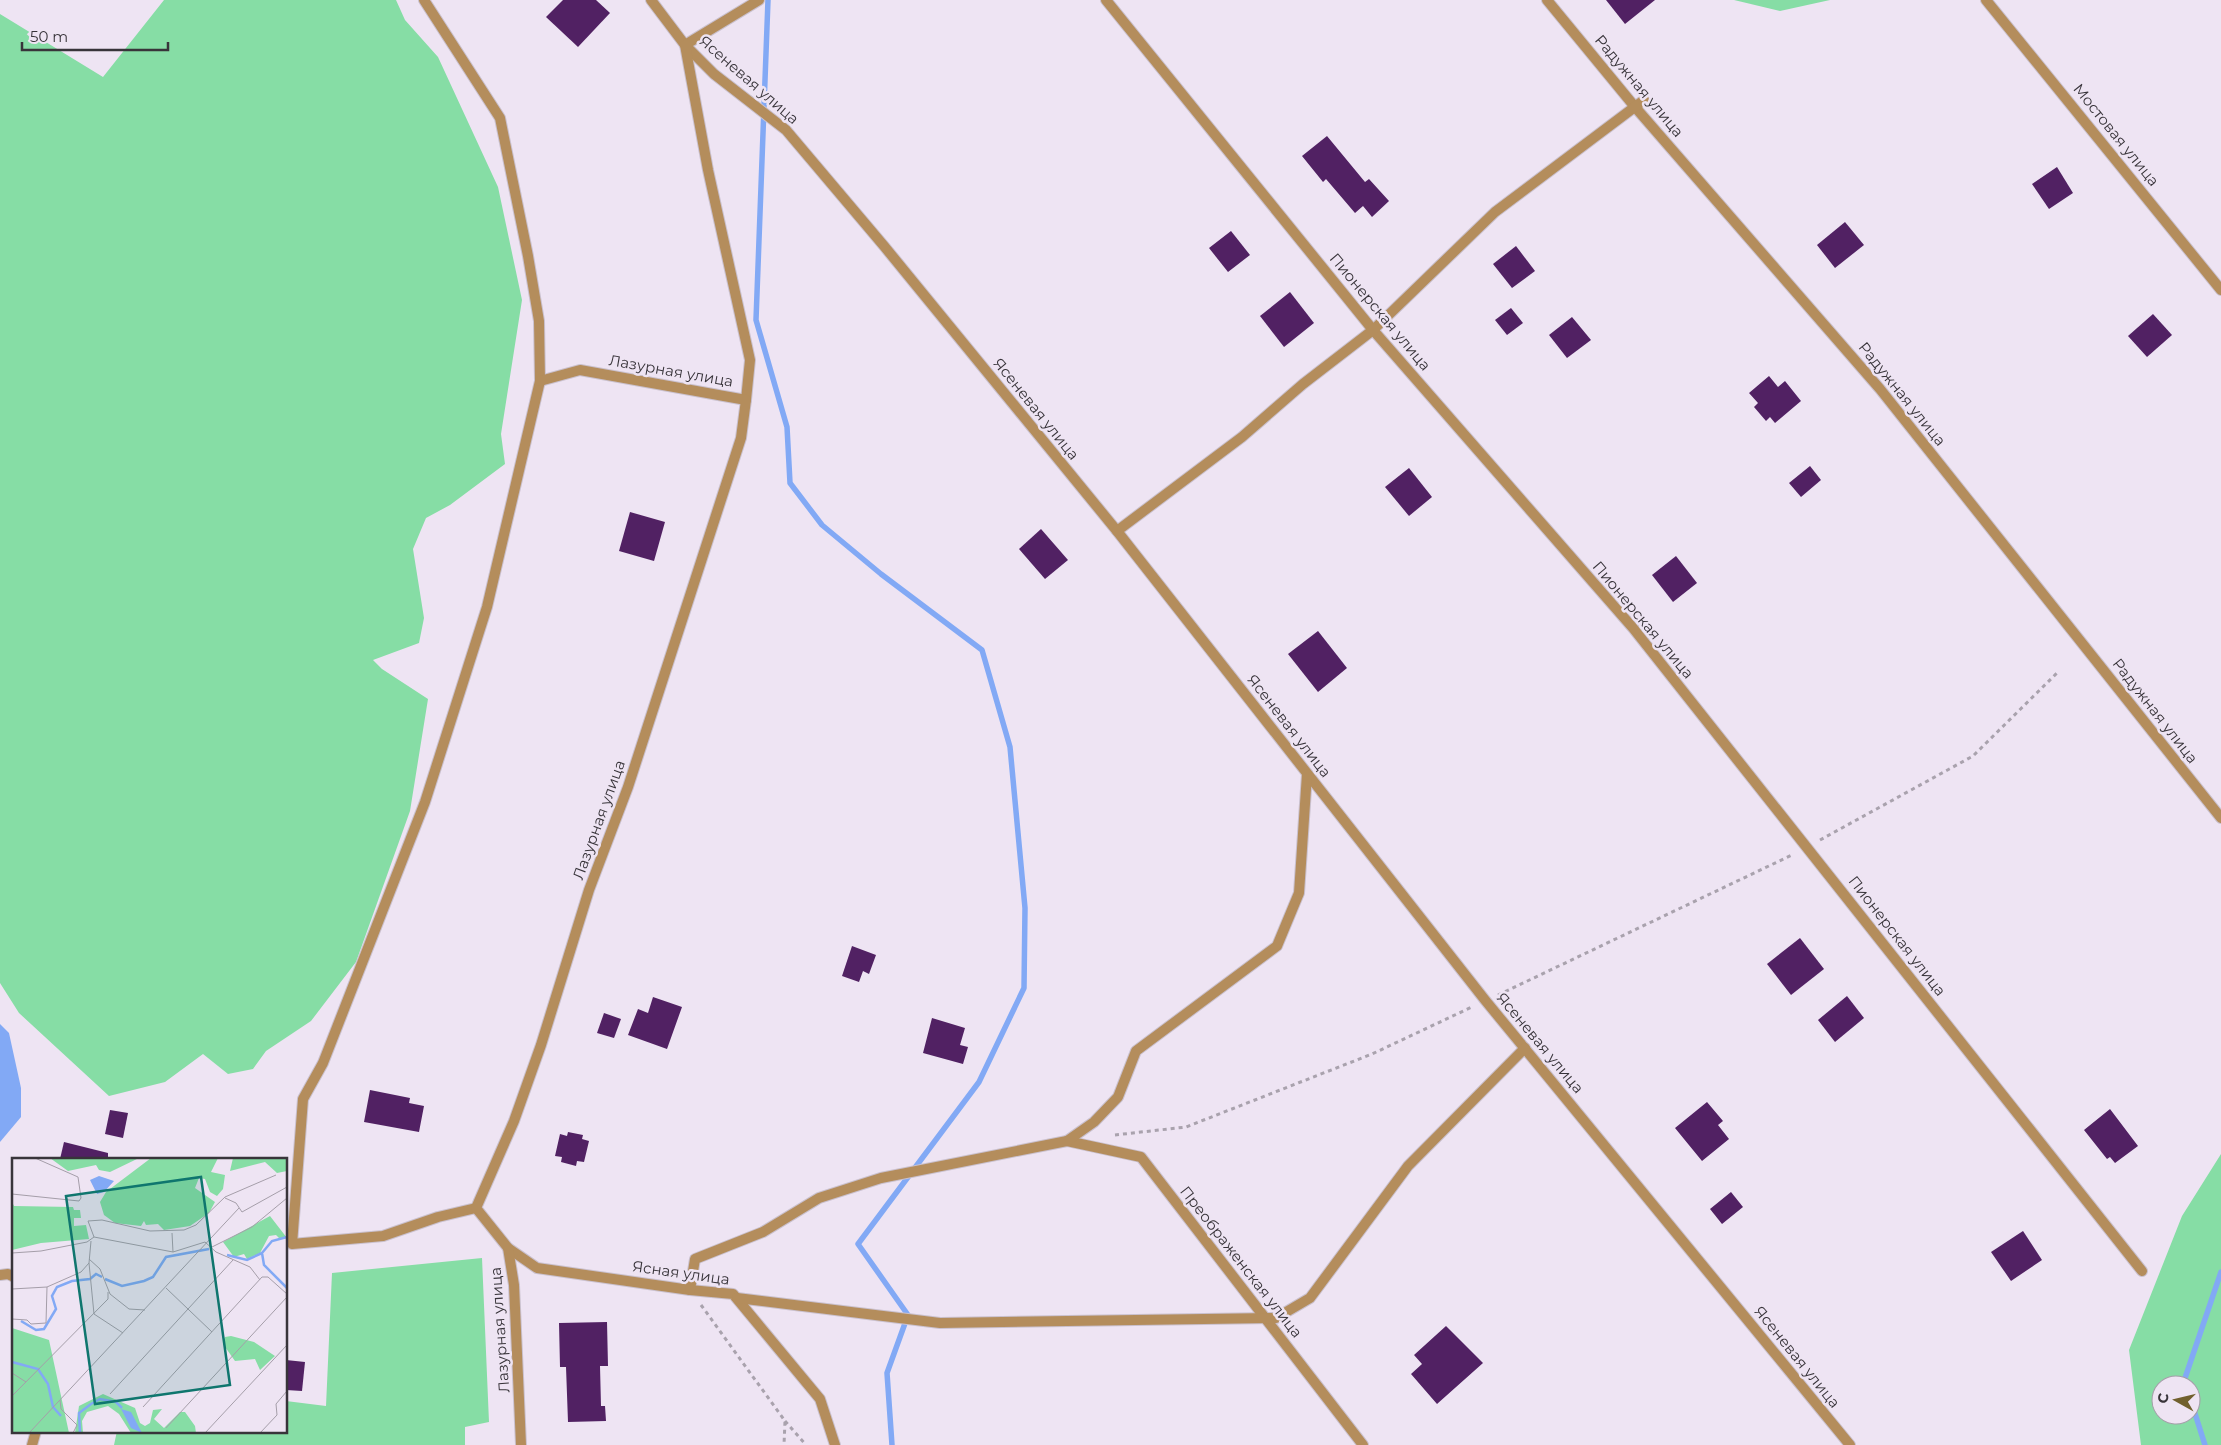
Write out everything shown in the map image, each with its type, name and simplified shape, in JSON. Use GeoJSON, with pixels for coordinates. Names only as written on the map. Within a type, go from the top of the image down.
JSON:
{"type":"FeatureCollection","features":[{"type":"Feature","properties":{"kind":"street"},"geometry":{"type":"LineString","coordinates":[[424,0],[500,118],[528,256],[538,321],[540,381],[487,608],[425,802],[323,1063],[303,1099],[292,1244],[383,1236],[438,1217],[476,1208]]}},
{"type":"Feature","properties":{"kind":"street","name":"Ясеневая улица"},"geometry":{"type":"LineString","coordinates":[[652,0],[685,45],[714,74],[786,130],[1116,531],[1485,1000],[1850,1445]]}},
{"type":"Feature","properties":{"kind":"street","name":"Пионерская улица"},"geometry":{"type":"LineString","coordinates":[[1106,0],[1373,330],[1633,628],[2142,1270]]}},
{"type":"Feature","properties":{"kind":"street","name":"Радужная улица"},"geometry":{"type":"LineString","coordinates":[[1548,0],[1636,107],[1880,389],[2221,818]]}},
{"type":"Feature","properties":{"kind":"street","name":"Мостовая улица"},"geometry":{"type":"LineString","coordinates":[[1986,0],[2221,290]]}},
{"type":"Feature","properties":{"kind":"street"},"geometry":{"type":"LineString","coordinates":[[746,400],[750,360],[708,170],[685,45],[756,1]]}},
{"type":"Feature","properties":{"kind":"street"},"geometry":{"type":"LineString","coordinates":[[1116,531],[1242,437],[1303,384],[1373,330],[1495,212],[1644,100]]}},
{"type":"Feature","properties":{"kind":"street","name":"Лазурная улица"},"geometry":{"type":"LineString","coordinates":[[521,1445],[514,1285],[508,1248],[476,1208],[514,1121],[541,1045],[594,875],[628,787],[741,438],[746,400],[580,370],[540,381]]}},
{"type":"Feature","properties":{"kind":"street"},"geometry":{"type":"LineString","coordinates":[[690,1290],[695,1259],[762,1232],[819,1198],[881,1178],[1067,1141],[1094,1122],[1118,1097],[1136,1051],[1277,946],[1299,893],[1307,774]]}},
{"type":"Feature","properties":{"kind":"street"},"geometry":{"type":"LineString","coordinates":[[736,1298],[940,1323],[1276,1318],[1310,1298],[1408,1166],[1525,1048]]}},
{"type":"Feature","properties":{"kind":"street","name":"Преображенская улица"},"geometry":{"type":"LineString","coordinates":[[1067,1141],[1141,1157],[1363,1445]]}},
{"type":"Feature","properties":{"kind":"street","name":"Ясная улица"},"geometry":{"type":"LineString","coordinates":[[508,1248],[537,1268],[690,1290],[733,1294],[820,1399],[835,1445]]}},
{"type":"Feature","properties":{"kind":"street"},"geometry":{"type":"LineString","coordinates":[[32,1445],[36,1432]]}},
{"type":"Feature","properties":{"kind":"path"},"geometry":{"type":"LineString","coordinates":[[1107,1136],[1186,1127],[1372,1054],[1808,847],[1973,756],[2058,672]]}},
{"type":"Feature","properties":{"kind":"path"},"geometry":{"type":"LineString","coordinates":[[690,1290],[785,1421],[806,1445]]}},
{"type":"Feature","properties":{"kind":"path"},"geometry":{"type":"LineString","coordinates":[[784,1445],[785,1421]]}},
{"type":"Feature","properties":{"kind":"green space"},"geometry":{"type":"Polygon","coordinates":[[[164,0],[396,0],[405,20],[438,57],[498,187],[522,300],[501,434],[505,464],[450,505],[426,518],[413,549],[424,618],[419,643],[373,660],[382,669],[428,699],[410,811],[356,962],[311,1021],[266,1051],[253,1069],[228,1074],[203,1054],[165,1082],[109,1096],[19,1013],[0,983],[0,14],[103,77],[164,0]]]}},
{"type":"Feature","properties":{"kind":"green space"},"geometry":{"type":"Polygon","coordinates":[[[1734,0],[1830,0],[1780,11],[1734,0]]]}},
{"type":"Feature","properties":{"kind":"green space"},"geometry":{"type":"Polygon","coordinates":[[[2221,1154],[2221,1445],[2141,1445],[2129,1350],[2182,1216],[2221,1154]]]}},
{"type":"Feature","properties":{"kind":"green space"},"geometry":{"type":"Polygon","coordinates":[[[482,1258],[489,1422],[465,1427],[465,1445],[114,1445],[117,1432],[288,1432],[288,1401],[326,1406],[332,1273],[482,1258]]]}},
{"type":"Feature","properties":{"kind":"water"},"geometry":{"type":"Polygon","coordinates":[[[0,1024],[9,1033],[21,1088],[21,1117],[0,1142],[0,1024]]]}},
{"type":"Feature","properties":{"kind":"building"},"geometry":{"type":"Polygon","coordinates":[[[563,0],[596,0],[610,13],[578,47],[546,17],[563,0]]]}},
{"type":"Feature","properties":{"kind":"building"},"geometry":{"type":"Polygon","coordinates":[[[1606,0],[1655,0],[1625,24],[1606,0]]]}},
{"type":"Feature","properties":{"kind":"building"},"geometry":{"type":"Polygon","coordinates":[[[1327,136],[1365,182],[1369,179],[1389,201],[1372,217],[1363,206],[1355,213],[1326,179],[1323,182],[1302,156],[1327,136]]]}},
{"type":"Feature","properties":{"kind":"building"},"geometry":{"type":"Polygon","coordinates":[[[2057,167],[2073,193],[2049,209],[2032,184],[2057,167]]]}},
{"type":"Feature","properties":{"kind":"building"},"geometry":{"type":"Polygon","coordinates":[[[1845,222],[1864,245],[1835,268],[1817,245],[1845,222]]]}},
{"type":"Feature","properties":{"kind":"building"},"geometry":{"type":"Polygon","coordinates":[[[1231,231],[1250,255],[1228,272],[1209,248],[1231,231]]]}},
{"type":"Feature","properties":{"kind":"building"},"geometry":{"type":"Polygon","coordinates":[[[1516,246],[1535,271],[1512,288],[1493,264],[1516,246]]]}},
{"type":"Feature","properties":{"kind":"building"},"geometry":{"type":"Polygon","coordinates":[[[1290,292],[1314,323],[1284,347],[1260,316],[1290,292]]]}},
{"type":"Feature","properties":{"kind":"building"},"geometry":{"type":"Polygon","coordinates":[[[1511,308],[1523,323],[1507,335],[1495,320],[1511,308]]]}},
{"type":"Feature","properties":{"kind":"building"},"geometry":{"type":"Polygon","coordinates":[[[2153,314],[2172,335],[2147,357],[2128,336],[2153,314]]]}},
{"type":"Feature","properties":{"kind":"building"},"geometry":{"type":"Polygon","coordinates":[[[1572,317],[1591,340],[1567,358],[1549,335],[1572,317]]]}},
{"type":"Feature","properties":{"kind":"building"},"geometry":{"type":"Polygon","coordinates":[[[1769,376],[1778,387],[1785,381],[1801,401],[1775,423],[1770,417],[1766,421],[1754,407],[1758,403],[1749,393],[1769,376]]]}},
{"type":"Feature","properties":{"kind":"building"},"geometry":{"type":"Polygon","coordinates":[[[1810,466],[1821,480],[1801,497],[1789,483],[1810,466]]]}},
{"type":"Feature","properties":{"kind":"building"},"geometry":{"type":"Polygon","coordinates":[[[1409,468],[1432,497],[1409,516],[1385,487],[1409,468]]]}},
{"type":"Feature","properties":{"kind":"building"},"geometry":{"type":"Polygon","coordinates":[[[630,512],[665,522],[654,561],[619,551],[630,512]]]}},
{"type":"Feature","properties":{"kind":"building"},"geometry":{"type":"Polygon","coordinates":[[[1041,529],[1068,560],[1045,579],[1019,549],[1041,529]]]}},
{"type":"Feature","properties":{"kind":"building"},"geometry":{"type":"Polygon","coordinates":[[[1676,556],[1697,583],[1673,602],[1652,575],[1676,556]]]}},
{"type":"Feature","properties":{"kind":"building"},"geometry":{"type":"Polygon","coordinates":[[[1318,631],[1347,668],[1318,692],[1288,654],[1318,631]]]}},
{"type":"Feature","properties":{"kind":"building"},"geometry":{"type":"Polygon","coordinates":[[[1800,938],[1824,969],[1791,995],[1767,964],[1800,938]]]}},
{"type":"Feature","properties":{"kind":"building"},"geometry":{"type":"Polygon","coordinates":[[[852,946],[876,955],[869,974],[863,971],[859,982],[842,976],[852,946]]]}},
{"type":"Feature","properties":{"kind":"building"},"geometry":{"type":"Polygon","coordinates":[[[1847,996],[1864,1018],[1835,1042],[1818,1020],[1847,996]]]}},
{"type":"Feature","properties":{"kind":"building"},"geometry":{"type":"Polygon","coordinates":[[[653,997],[682,1007],[667,1049],[628,1035],[638,1009],[648,1013],[653,997]]]}},
{"type":"Feature","properties":{"kind":"building"},"geometry":{"type":"Polygon","coordinates":[[[604,1013],[621,1019],[614,1038],[597,1033],[604,1013]]]}},
{"type":"Feature","properties":{"kind":"building"},"geometry":{"type":"Polygon","coordinates":[[[932,1018],[965,1028],[960,1045],[968,1047],[963,1064],[923,1053],[932,1018]]]}},
{"type":"Feature","properties":{"kind":"building"},"geometry":{"type":"Polygon","coordinates":[[[370,1090],[410,1098],[409,1103],[424,1106],[419,1132],[364,1122],[370,1090]]]}},
{"type":"Feature","properties":{"kind":"building"},"geometry":{"type":"Polygon","coordinates":[[[1707,1102],[1723,1121],[1718,1125],[1729,1139],[1702,1161],[1675,1128],[1707,1102]]]}},
{"type":"Feature","properties":{"kind":"building"},"geometry":{"type":"Polygon","coordinates":[[[2110,1109],[2138,1146],[2115,1163],[2110,1157],[2107,1159],[2084,1130],[2110,1109]]]}},
{"type":"Feature","properties":{"kind":"building"},"geometry":{"type":"Polygon","coordinates":[[[110,1110],[128,1113],[123,1138],[105,1134],[110,1110]]]}},
{"type":"Feature","properties":{"kind":"building"},"geometry":{"type":"Polygon","coordinates":[[[568,1132],[583,1135],[582,1139],[589,1141],[584,1162],[577,1161],[576,1166],[561,1162],[562,1157],[555,1156],[560,1134],[567,1136],[568,1132]]]}},
{"type":"Feature","properties":{"kind":"building"},"geometry":{"type":"Polygon","coordinates":[[[64,1142],[108,1153],[108,1158],[60,1158],[64,1142]]]}},
{"type":"Feature","properties":{"kind":"building"},"geometry":{"type":"Polygon","coordinates":[[[1731,1192],[1743,1207],[1722,1224],[1710,1209],[1731,1192]]]}},
{"type":"Feature","properties":{"kind":"building"},"geometry":{"type":"Polygon","coordinates":[[[2023,1231],[2042,1260],[2011,1281],[1991,1252],[2023,1231]]]}},
{"type":"Feature","properties":{"kind":"building"},"geometry":{"type":"Polygon","coordinates":[[[607,1322],[608,1366],[600,1366],[601,1406],[605,1406],[606,1421],[568,1422],[566,1367],[560,1367],[559,1323],[607,1322]]]}},
{"type":"Feature","properties":{"kind":"building"},"geometry":{"type":"Polygon","coordinates":[[[1446,1326],[1483,1363],[1437,1404],[1411,1374],[1422,1364],[1414,1355],[1446,1326]]]}},
{"type":"Feature","properties":{"kind":"building"},"geometry":{"type":"Polygon","coordinates":[[[288,1360],[305,1362],[302,1391],[288,1390],[288,1360]]]}},
{"type":"Feature","properties":{"kind":"waterway"},"geometry":{"type":"LineString","coordinates":[[768,0],[756,320],[787,427],[790,483],[822,525],[881,574],[982,650],[1010,747],[1025,908],[1024,988],[979,1082],[858,1244],[908,1315],[887,1373],[892,1445]]}},
{"type":"Feature","properties":{"kind":"waterway"},"geometry":{"type":"LineString","coordinates":[[2186,1375],[2221,1272]]}},
{"type":"Feature","properties":{"kind":"waterway"},"geometry":{"type":"LineString","coordinates":[[2199,1425],[2205,1445]]}}]}
